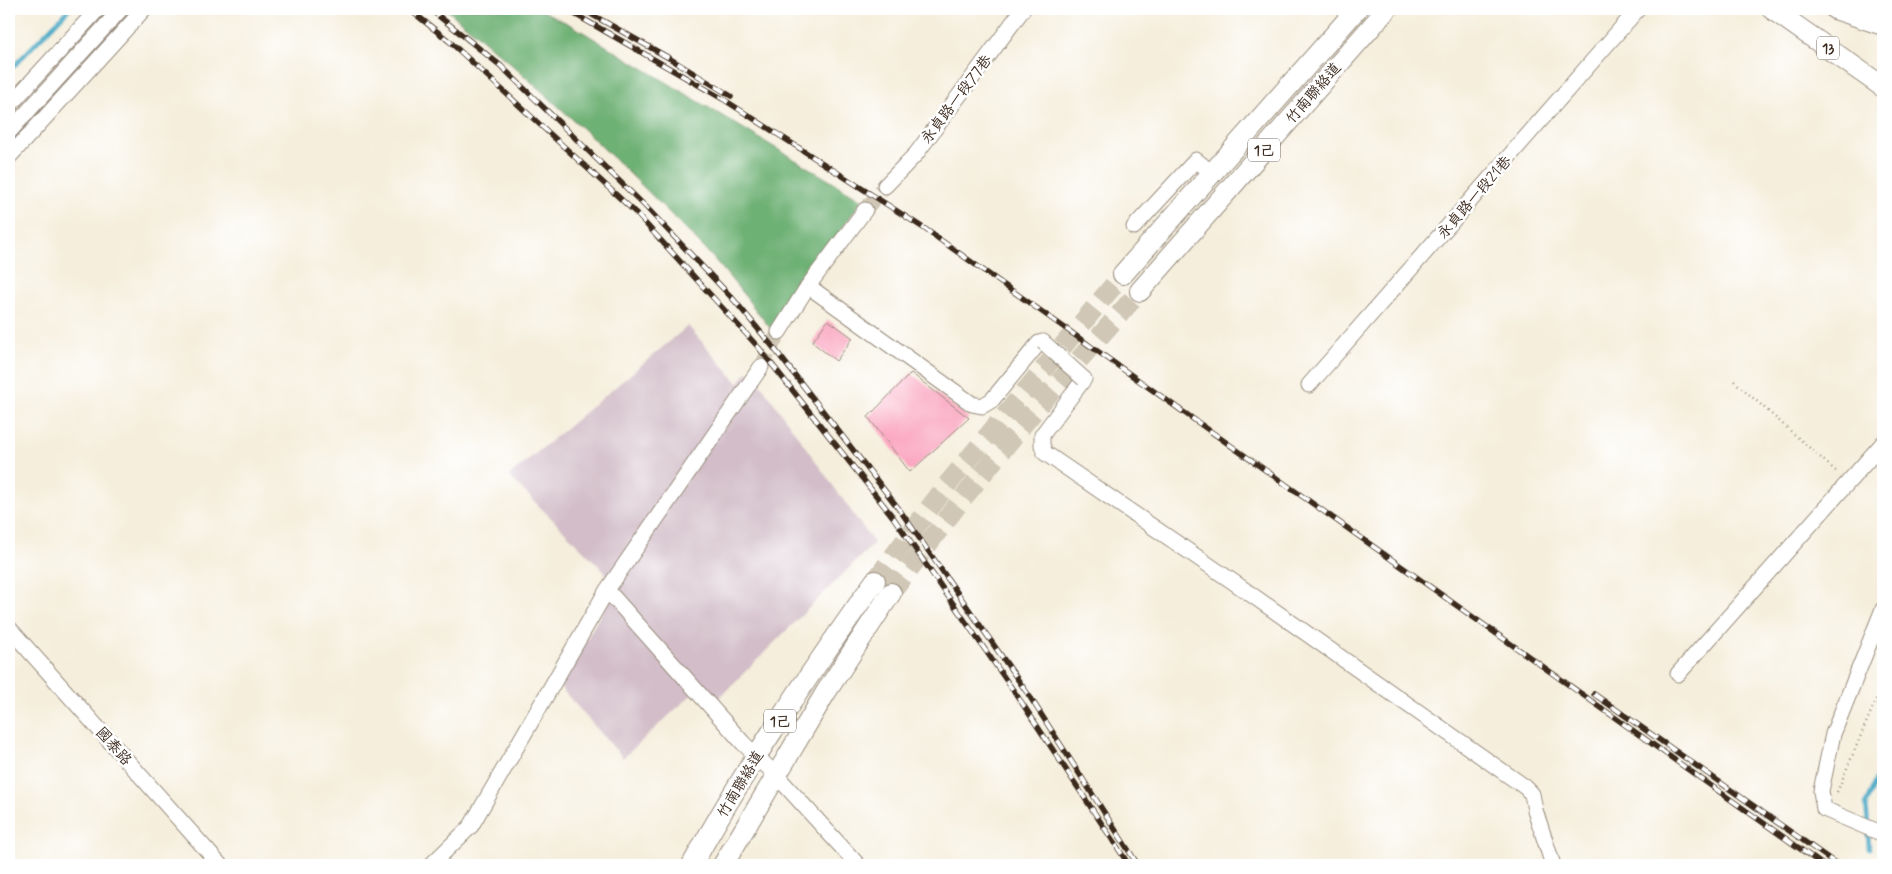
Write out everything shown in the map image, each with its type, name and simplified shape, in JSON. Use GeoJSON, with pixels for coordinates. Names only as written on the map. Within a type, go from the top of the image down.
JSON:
{"type":"FeatureCollection","features":[{"type":"Feature","properties":{"kind":"main road","name":"竹南聯絡道"},"geometry":{"type":"LineString","coordinates":[[1123,274],[1357,9]]}},
{"type":"Feature","properties":{"kind":"main road","name":"竹南聯絡道"},"geometry":{"type":"LineString","coordinates":[[1140,291],[1387,9]]}},
{"type":"Feature","properties":{"kind":"main road","name":"13"},"geometry":{"type":"LineString","coordinates":[[1772,9],[1883,87]]}},
{"type":"Feature","properties":{"kind":"main road"},"geometry":{"type":"LineString","coordinates":[[1835,9],[1883,25]]}},
{"type":"Feature","properties":{"kind":"main road","name":"竹南聯絡道"},"geometry":{"type":"LineString","coordinates":[[692,865],[757,756],[875,581]]}},
{"type":"Feature","properties":{"kind":"main road","name":"竹南聯絡道"},"geometry":{"type":"LineString","coordinates":[[723,865],[826,692],[891,593]]}},
{"type":"Feature","properties":{"kind":"street"},"geometry":{"type":"LineString","coordinates":[[9,106],[98,9]]}},
{"type":"Feature","properties":{"kind":"street"},"geometry":{"type":"LineString","coordinates":[[9,132],[121,9]]}},
{"type":"Feature","properties":{"kind":"street"},"geometry":{"type":"LineString","coordinates":[[9,157],[144,9]]}},
{"type":"Feature","properties":{"kind":"street","name":"永貞路一段77巷"},"geometry":{"type":"LineString","coordinates":[[885,186],[916,154],[1023,9]]}},
{"type":"Feature","properties":{"kind":"street","name":"永貞路一段21巷"},"geometry":{"type":"LineString","coordinates":[[1309,385],[1638,9]]}},
{"type":"Feature","properties":{"kind":"street"},"geometry":{"type":"LineString","coordinates":[[1134,227],[1196,160],[1212,173]]}},
{"type":"Feature","properties":{"kind":"street"},"geometry":{"type":"LineString","coordinates":[[779,332],[808,286],[865,210]]}},
{"type":"Feature","properties":{"kind":"street"},"geometry":{"type":"LineString","coordinates":[[808,286],[972,404],[982,406],[992,400],[1038,343],[1043,342],[1084,379],[1042,435],[1042,445],[1045,453],[1232,581],[1525,787],[1532,794],[1535,810],[1553,865]]}},
{"type":"Feature","properties":{"kind":"street"},"geometry":{"type":"LineString","coordinates":[[431,865],[471,826],[607,590],[761,367]]}},
{"type":"Feature","properties":{"kind":"street"},"geometry":{"type":"LineString","coordinates":[[1678,674],[1883,443]]}},
{"type":"Feature","properties":{"kind":"street"},"geometry":{"type":"LineString","coordinates":[[607,590],[858,865]]}},
{"type":"Feature","properties":{"kind":"street"},"geometry":{"type":"LineString","coordinates":[[1873,830],[1824,810],[1821,791],[1833,734],[1883,609]]}},
{"type":"Feature","properties":{"kind":"street","name":"國泰路"},"geometry":{"type":"LineString","coordinates":[[9,628],[220,865]]}},
{"type":"Feature","properties":{"kind":"path"},"geometry":{"type":"LineString","coordinates":[[1734,381],[1848,482]]}},
{"type":"Feature","properties":{"kind":"path"},"geometry":{"type":"LineString","coordinates":[[1829,812],[1883,682]]}},
{"type":"Feature","properties":{"kind":"shaded area"},"geometry":{"type":"Polygon","coordinates":[[[688,326],[738,383],[747,372],[759,382],[874,543],[715,702],[702,685],[623,758],[559,686],[608,602],[605,572],[509,476],[688,326]]]}},
{"type":"Feature","properties":{"kind":"green space"},"geometry":{"type":"Polygon","coordinates":[[[446,9],[539,9],[573,26],[862,200],[771,329],[712,257],[641,185],[546,95],[446,9]]]}},
{"type":"Feature","properties":{"kind":"building"},"geometry":{"type":"Polygon","coordinates":[[[828,320],[853,338],[836,361],[812,342],[828,320]]]}},
{"type":"Feature","properties":{"kind":"building"},"geometry":{"type":"Polygon","coordinates":[[[911,373],[969,418],[910,472],[868,417],[911,373]]]}},
{"type":"Feature","properties":{"kind":"waterway"},"geometry":{"type":"LineString","coordinates":[[9,71],[69,9]]}},
{"type":"Feature","properties":{"kind":"waterway"},"geometry":{"type":"LineString","coordinates":[[1868,824],[1866,804],[1883,762]]}},
{"type":"Feature","properties":{"kind":"waterway"},"geometry":{"type":"LineString","coordinates":[[1868,832],[1869,849]]}},
{"type":"Feature","properties":{"kind":"tunnel"},"geometry":{"type":"LineString","coordinates":[[865,210],[885,186]]}},
{"type":"Feature","properties":{"kind":"tunnel"},"geometry":{"type":"LineString","coordinates":[[875,581],[946,486],[1123,274]]}},
{"type":"Feature","properties":{"kind":"tunnel"},"geometry":{"type":"LineString","coordinates":[[891,593],[959,503],[1038,406],[1140,291]]}},
{"type":"Feature","properties":{"kind":"tunnel"},"geometry":{"type":"LineString","coordinates":[[761,367],[779,332]]}},
{"type":"Feature","properties":{"kind":"railway"},"geometry":{"type":"LineString","coordinates":[[409,9],[449,41],[635,212],[759,348],[893,517],[1022,703],[1129,865]]}},
{"type":"Feature","properties":{"kind":"railway"},"geometry":{"type":"LineString","coordinates":[[430,9],[501,66],[645,206],[734,300],[773,347],[899,509],[1030,697],[1138,865]]}},
{"type":"Feature","properties":{"kind":"railway"},"geometry":{"type":"LineString","coordinates":[[566,9],[723,99],[925,229],[1823,865]]}},
{"type":"Feature","properties":{"kind":"railway"},"geometry":{"type":"LineString","coordinates":[[582,9],[669,58],[731,96]]}},
{"type":"Feature","properties":{"kind":"railway"},"geometry":{"type":"LineString","coordinates":[[1594,694],[1838,865]]}}]}
